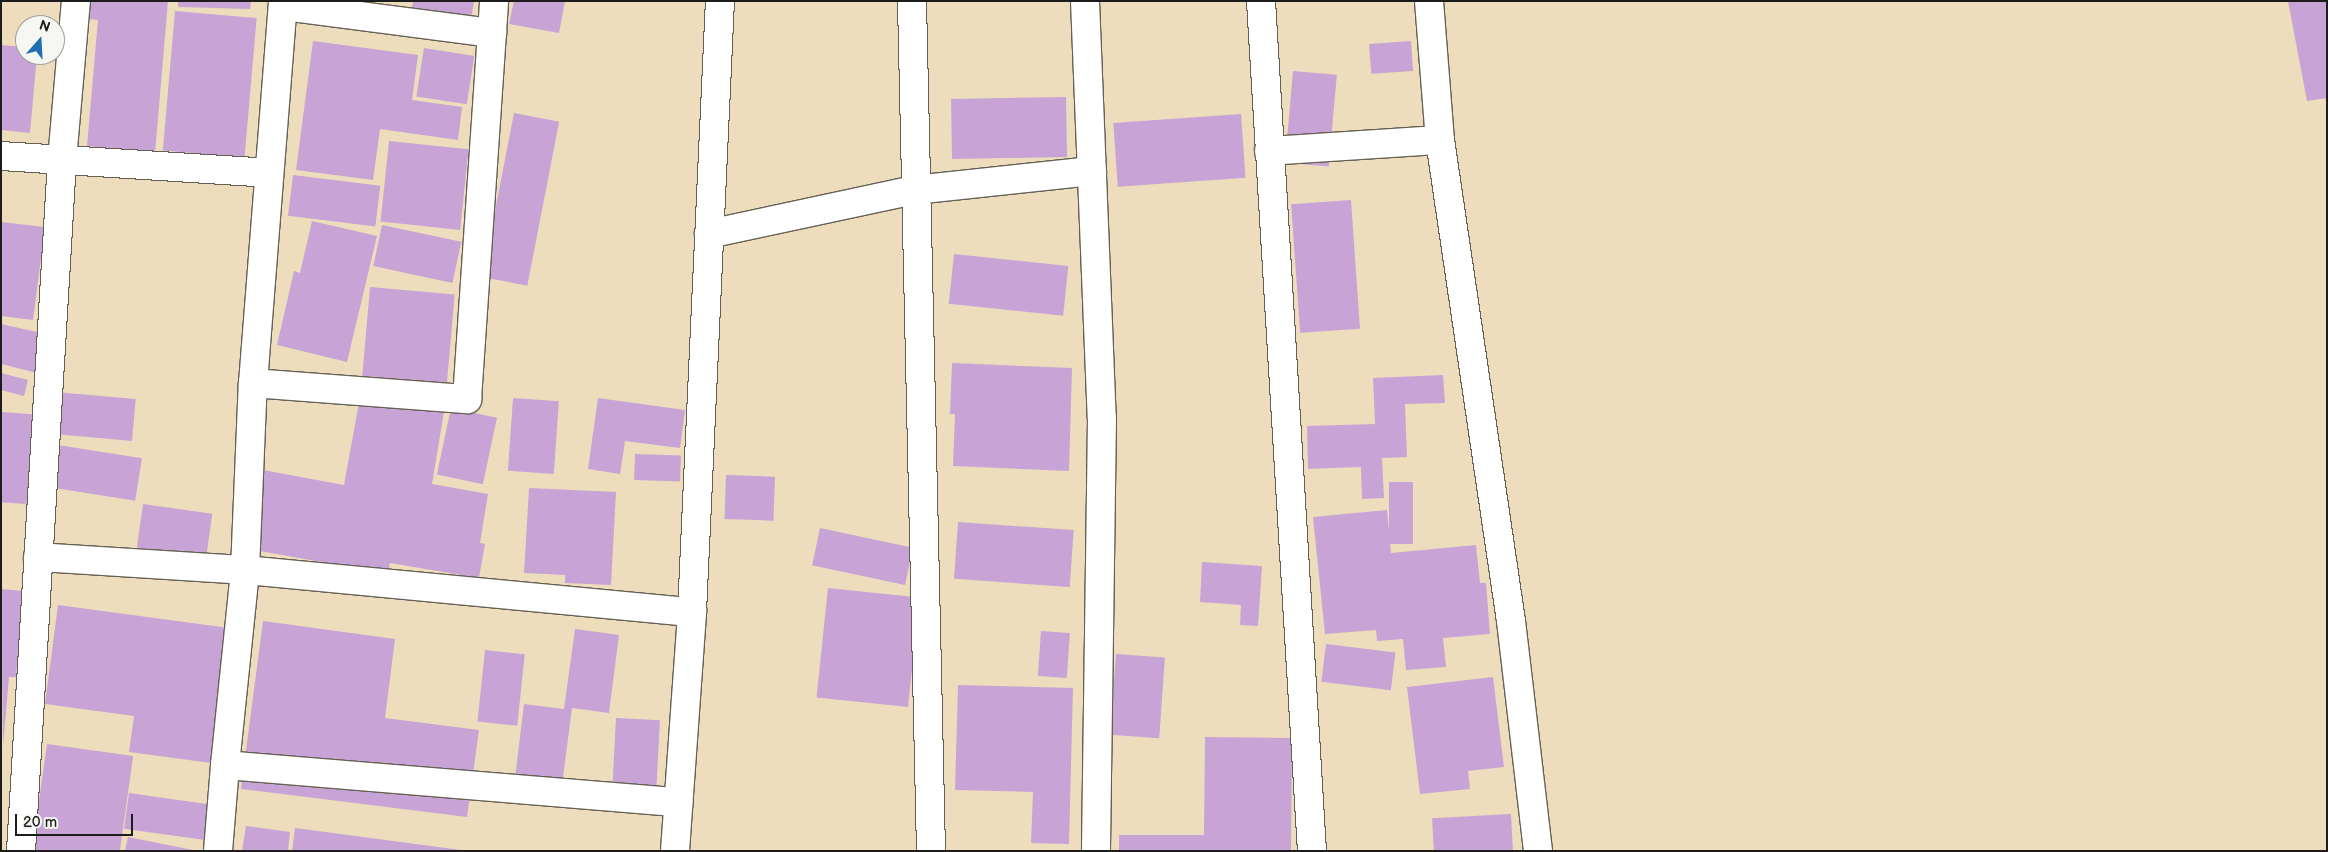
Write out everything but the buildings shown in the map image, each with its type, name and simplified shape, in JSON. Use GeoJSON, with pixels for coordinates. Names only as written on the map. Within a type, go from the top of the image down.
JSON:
{"type":"FeatureCollection","features":[{"type":"Feature","properties":{"kind":"street"},"geometry":{"type":"LineString","coordinates":[[21,851],[62,160],[76,1]]}},
{"type":"Feature","properties":{"kind":"street"},"geometry":{"type":"LineString","coordinates":[[253,383],[467,399],[494,1]]}},
{"type":"Feature","properties":{"kind":"street"},"geometry":{"type":"LineString","coordinates":[[674,851],[692,612],[720,1]]}},
{"type":"Feature","properties":{"kind":"street"},"geometry":{"type":"LineString","coordinates":[[912,1],[914,190],[928,645],[931,851]]}},
{"type":"Feature","properties":{"kind":"street"},"geometry":{"type":"LineString","coordinates":[[1085,1],[1102,418],[1096,851]]}},
{"type":"Feature","properties":{"kind":"street"},"geometry":{"type":"LineString","coordinates":[[1261,1],[1312,851]]}},
{"type":"Feature","properties":{"kind":"street"},"geometry":{"type":"LineString","coordinates":[[1429,1],[1440,140],[1511,621],[1538,851]]}},
{"type":"Feature","properties":{"kind":"street"},"geometry":{"type":"LineString","coordinates":[[218,851],[245,570],[253,383],[268,173],[283,4],[492,33]]}},
{"type":"Feature","properties":{"kind":"street"},"geometry":{"type":"LineString","coordinates":[[1269,151],[1440,140]]}},
{"type":"Feature","properties":{"kind":"street"},"geometry":{"type":"LineString","coordinates":[[1,156],[268,173]]}},
{"type":"Feature","properties":{"kind":"street"},"geometry":{"type":"LineString","coordinates":[[709,234],[914,190],[1092,171]]}},
{"type":"Feature","properties":{"kind":"street"},"geometry":{"type":"LineString","coordinates":[[38,558],[245,570],[692,612]]}},
{"type":"Feature","properties":{"kind":"street"},"geometry":{"type":"LineString","coordinates":[[225,765],[678,802]]}}]}
